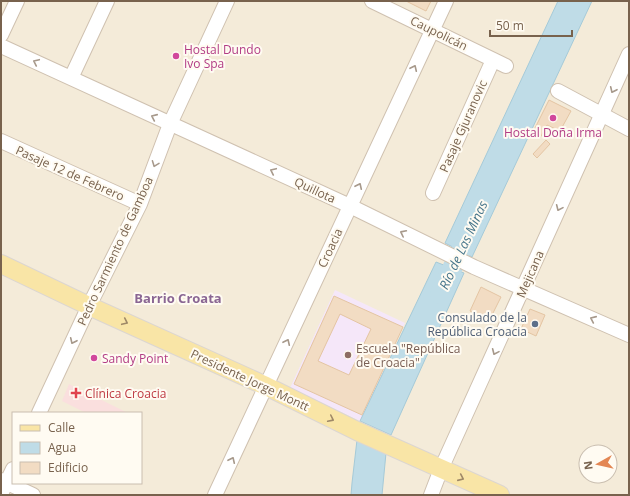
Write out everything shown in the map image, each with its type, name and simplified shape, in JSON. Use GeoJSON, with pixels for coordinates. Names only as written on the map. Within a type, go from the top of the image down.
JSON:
{"type":"FeatureCollection","features":[{"type":"Feature","properties":{"kind":"main road","name":"Presidente Jorge Montt"},"geometry":{"type":"LineString","coordinates":[[1,264],[89,306],[266,386],[357,431],[500,495]]}},
{"type":"Feature","properties":{"kind":"street"},"geometry":{"type":"LineString","coordinates":[[1,35],[16,1]]}},
{"type":"Feature","properties":{"kind":"street"},"geometry":{"type":"LineString","coordinates":[[71,78],[107,1]]}},
{"type":"Feature","properties":{"kind":"street","name":"Pedro Sarmiento de Gamboa"},"geometry":{"type":"LineString","coordinates":[[39,412],[89,306],[140,204],[170,124],[227,1]]}},
{"type":"Feature","properties":{"kind":"street","name":"Caupolicán"},"geometry":{"type":"LineString","coordinates":[[372,1],[506,66]]}},
{"type":"Feature","properties":{"kind":"street","name":"Croacia"},"geometry":{"type":"LineString","coordinates":[[215,495],[446,1]]}},
{"type":"Feature","properties":{"kind":"street","name":"Quillota"},"geometry":{"type":"LineString","coordinates":[[1,46],[350,206],[474,267],[629,335]]}},
{"type":"Feature","properties":{"kind":"street","name":"Mejicana"},"geometry":{"type":"LineString","coordinates":[[431,495],[441,469],[629,54]]}},
{"type":"Feature","properties":{"kind":"street","name":"Pasaje Gjuranovic"},"geometry":{"type":"LineString","coordinates":[[433,193],[493,60]]}},
{"type":"Feature","properties":{"kind":"street"},"geometry":{"type":"LineString","coordinates":[[558,91],[629,128]]}},
{"type":"Feature","properties":{"kind":"street","name":"Pasaje 12 de Febrero"},"geometry":{"type":"LineString","coordinates":[[1,141],[140,204]]}},
{"type":"Feature","properties":{"kind":"street"},"geometry":{"type":"LineString","coordinates":[[12,471],[3,485],[33,495]]}},
{"type":"Feature","properties":{"kind":"shaded area"},"geometry":{"type":"Polygon","coordinates":[[[1,1],[629,1],[629,495],[1,495],[1,1]]]}},
{"type":"Feature","properties":{"kind":"shaded area","name":"Escuela \"República de Croacia\""},"geometry":{"type":"Polygon","coordinates":[[[335,290],[405,323],[360,421],[290,388],[335,290]]]}},
{"type":"Feature","properties":{"kind":"shaded area","name":"Clínica Croacia"},"geometry":{"type":"Polygon","coordinates":[[[69,384],[126,412],[84,412],[62,401],[69,384]]]}},
{"type":"Feature","properties":{"kind":"water"},"geometry":{"type":"Polygon","coordinates":[[[558,1],[592,1],[472,257],[445,243],[558,1]]]}},
{"type":"Feature","properties":{"kind":"water"},"geometry":{"type":"Polygon","coordinates":[[[436,262],[464,273],[391,435],[360,421],[436,262]]]}},
{"type":"Feature","properties":{"kind":"water"},"geometry":{"type":"Polygon","coordinates":[[[357,440],[386,453],[382,495],[351,495],[357,440]]]}},
{"type":"Feature","properties":{"kind":"building"},"geometry":{"type":"Polygon","coordinates":[[[406,1],[431,1],[426,11],[406,1]]]}},
{"type":"Feature","properties":{"kind":"building","name":"Hostal Doña Irma"},"geometry":{"type":"Polygon","coordinates":[[[549,100],[571,111],[560,131],[547,125],[540,138],[532,134],[549,100]]]}},
{"type":"Feature","properties":{"kind":"building"},"geometry":{"type":"Polygon","coordinates":[[[546,140],[550,144],[537,158],[533,154],[546,140]]]}},
{"type":"Feature","properties":{"kind":"building"},"geometry":{"type":"Polygon","coordinates":[[[481,287],[501,297],[489,321],[470,311],[481,287]]]}},
{"type":"Feature","properties":{"kind":"building","name":"Escuela \"República de Croacia\""},"geometry":{"type":"Polygon","coordinates":[[[334,296],[403,327],[362,415],[294,384],[334,296]],[[340,314],[318,361],[349,375],[371,329],[340,314]]]}},
{"type":"Feature","properties":{"kind":"building"},"geometry":{"type":"Polygon","coordinates":[[[530,309],[545,315],[536,336],[521,329],[530,309]]]}},
{"type":"Feature","properties":{"kind":"waterway","name":"Río de Las Minas"},"geometry":{"type":"LineString","coordinates":[[440,294],[472,227]]}},
{"type":"Feature","properties":{"kind":"place","name":"Hostal Dundo Ivo Spa"},"geometry":{"type":"Point","coordinates":[176,56]}},
{"type":"Feature","properties":{"kind":"place","name":"Hostal Doña Irma"},"geometry":{"type":"Point","coordinates":[553,118]}},
{"type":"Feature","properties":{"kind":"place","name":"Consulado de la República Croacia"},"geometry":{"type":"Point","coordinates":[535,324]}},
{"type":"Feature","properties":{"kind":"place","name":"Escuela \"República de Croacia\""},"geometry":{"type":"Point","coordinates":[348,355]}},
{"type":"Feature","properties":{"kind":"place","name":"Sandy Point"},"geometry":{"type":"Point","coordinates":[94,358]}},
{"type":"Feature","properties":{"kind":"place","name":"Clínica Croacia"},"geometry":{"type":"Point","coordinates":[76,393]}},
{"type":"Feature","properties":{"kind":"district","name":"Barrio Croata"},"geometry":{"type":"Point","coordinates":[178,298]}}]}
